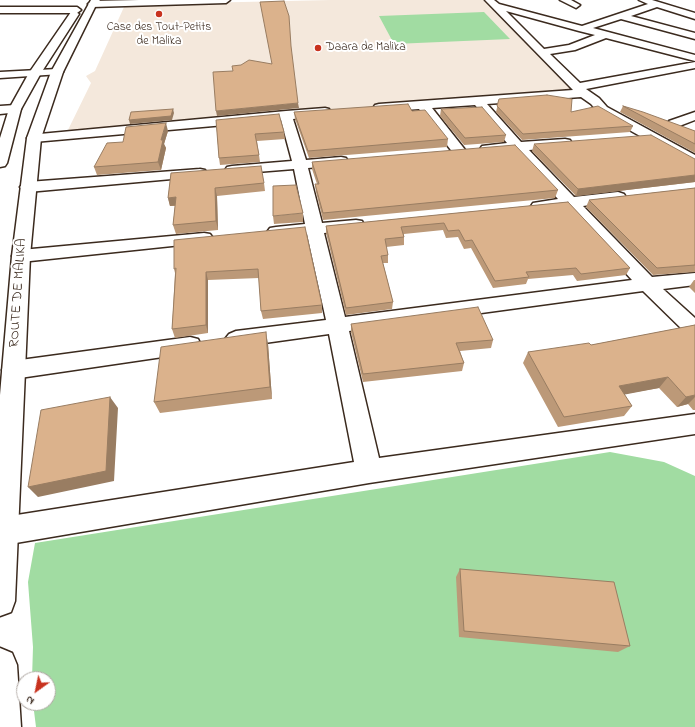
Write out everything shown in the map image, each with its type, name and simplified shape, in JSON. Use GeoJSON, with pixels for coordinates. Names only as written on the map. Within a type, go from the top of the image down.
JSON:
{"type":"FeatureCollection","features":[{"type":"Feature","properties":{"kind":"street"},"geometry":{"type":"LineString","coordinates":[[1,11],[87,4],[226,0]]}},
{"type":"Feature","properties":{"kind":"street"},"geometry":{"type":"LineString","coordinates":[[564,0],[576,5]]}},
{"type":"Feature","properties":{"kind":"street"},"geometry":{"type":"LineString","coordinates":[[642,0],[695,16]]}},
{"type":"Feature","properties":{"kind":"street"},"geometry":{"type":"LineString","coordinates":[[493,3],[604,35],[695,58]]}},
{"type":"Feature","properties":{"kind":"street"},"geometry":{"type":"LineString","coordinates":[[493,3],[580,90],[595,101],[603,110],[695,161]]}},
{"type":"Feature","properties":{"kind":"street"},"geometry":{"type":"LineString","coordinates":[[0,163],[15,108],[34,73],[87,4]]}},
{"type":"Feature","properties":{"kind":"street","name":"ROUTE DE MALIKA"},"geometry":{"type":"LineString","coordinates":[[0,601],[21,256],[34,138],[57,72],[87,4]]}},
{"type":"Feature","properties":{"kind":"street"},"geometry":{"type":"LineString","coordinates":[[582,29],[657,4]]}},
{"type":"Feature","properties":{"kind":"street"},"geometry":{"type":"LineString","coordinates":[[621,16],[695,36]]}},
{"type":"Feature","properties":{"kind":"street"},"geometry":{"type":"LineString","coordinates":[[543,52],[571,48],[604,35]]}},
{"type":"Feature","properties":{"kind":"street"},"geometry":{"type":"LineString","coordinates":[[370,109],[478,101],[580,90],[695,65]]}},
{"type":"Feature","properties":{"kind":"street"},"geometry":{"type":"LineString","coordinates":[[0,75],[57,72]]}},
{"type":"Feature","properties":{"kind":"street"},"geometry":{"type":"LineString","coordinates":[[478,101],[516,146],[570,203],[647,284],[695,330]]}},
{"type":"Feature","properties":{"kind":"street"},"geometry":{"type":"LineString","coordinates":[[595,101],[626,108]]}},
{"type":"Feature","properties":{"kind":"street"},"geometry":{"type":"LineString","coordinates":[[423,105],[459,151]]}},
{"type":"Feature","properties":{"kind":"street"},"geometry":{"type":"LineString","coordinates":[[0,110],[15,108]]}},
{"type":"Feature","properties":{"kind":"street"},"geometry":{"type":"LineString","coordinates":[[34,138],[340,111]]}},
{"type":"Feature","properties":{"kind":"street"},"geometry":{"type":"LineString","coordinates":[[286,115],[300,165],[338,325],[369,471]]}},
{"type":"Feature","properties":{"kind":"street"},"geometry":{"type":"LineString","coordinates":[[674,124],[695,116]]}},
{"type":"Feature","properties":{"kind":"street"},"geometry":{"type":"LineString","coordinates":[[660,119],[688,130]]}},
{"type":"Feature","properties":{"kind":"street"},"geometry":{"type":"LineString","coordinates":[[627,138],[650,136]]}},
{"type":"Feature","properties":{"kind":"street"},"geometry":{"type":"LineString","coordinates":[[443,152],[579,142]]}},
{"type":"Feature","properties":{"kind":"street"},"geometry":{"type":"LineString","coordinates":[[28,187],[356,160]]}},
{"type":"Feature","properties":{"kind":"street"},"geometry":{"type":"LineString","coordinates":[[524,208],[633,196]]}},
{"type":"Feature","properties":{"kind":"street"},"geometry":{"type":"LineString","coordinates":[[257,233],[369,223]]}},
{"type":"Feature","properties":{"kind":"street"},"geometry":{"type":"LineString","coordinates":[[21,256],[218,237]]}},
{"type":"Feature","properties":{"kind":"street"},"geometry":{"type":"LineString","coordinates":[[13,370],[338,325],[695,279]]}},
{"type":"Feature","properties":{"kind":"street"},"geometry":{"type":"LineString","coordinates":[[4,530],[369,471],[692,430]]}},
{"type":"Feature","properties":{"kind":"street"},"geometry":{"type":"LineString","coordinates":[[0,665],[3,727]]}},
{"type":"Feature","properties":{"kind":"shaded area","name":"Daara de Malika"},"geometry":{"type":"Polygon","coordinates":[[[331,0],[483,0],[575,91],[67,132],[91,83],[86,76],[95,71],[124,7],[198,3],[331,0]]]}},
{"type":"Feature","properties":{"kind":"green space"},"geometry":{"type":"Polygon","coordinates":[[[484,12],[510,39],[394,44],[379,16],[484,12]]]}},
{"type":"Feature","properties":{"kind":"green space"},"geometry":{"type":"Polygon","coordinates":[[[610,452],[664,462],[695,476],[695,727],[36,727],[34,711],[56,711],[56,671],[32,671],[33,647],[28,582],[35,543],[610,452]]]}},
{"type":"Feature","properties":{"kind":"building"},"geometry":{"type":"Polygon","coordinates":[[[284,1],[289,16],[298,103],[216,111],[213,72],[233,71],[232,66],[241,65],[249,60],[272,64],[260,2],[284,1]]]}},
{"type":"Feature","properties":{"kind":"building"},"geometry":{"type":"Polygon","coordinates":[[[547,95],[572,99],[571,112],[598,106],[633,126],[523,134],[497,106],[499,99],[547,95]]]}},
{"type":"Feature","properties":{"kind":"building"},"geometry":{"type":"Polygon","coordinates":[[[408,104],[412,111],[425,110],[448,139],[308,151],[294,112],[408,104]]]}},
{"type":"Feature","properties":{"kind":"building"},"geometry":{"type":"Polygon","coordinates":[[[623,106],[695,131],[695,144],[623,106]]]}},
{"type":"Feature","properties":{"kind":"building"},"geometry":{"type":"Polygon","coordinates":[[[482,107],[506,135],[465,138],[441,109],[482,107]]]}},
{"type":"Feature","properties":{"kind":"building"},"geometry":{"type":"Polygon","coordinates":[[[173,109],[171,116],[129,120],[131,112],[173,109]]]}},
{"type":"Feature","properties":{"kind":"building"},"geometry":{"type":"Polygon","coordinates":[[[279,114],[284,132],[255,134],[259,155],[219,158],[216,120],[279,114]]]}},
{"type":"Feature","properties":{"kind":"building"},"geometry":{"type":"Polygon","coordinates":[[[166,123],[161,140],[163,140],[158,162],[94,167],[107,143],[123,142],[126,127],[166,123]]]}},
{"type":"Feature","properties":{"kind":"building"},"geometry":{"type":"Polygon","coordinates":[[[651,135],[695,159],[695,175],[578,189],[534,144],[651,135]]]}},
{"type":"Feature","properties":{"kind":"building"},"geometry":{"type":"Polygon","coordinates":[[[515,145],[558,190],[323,213],[315,184],[319,184],[312,162],[515,145]]]}},
{"type":"Feature","properties":{"kind":"building"},"geometry":{"type":"Polygon","coordinates":[[[261,166],[264,183],[215,188],[216,221],[173,225],[176,197],[168,198],[171,173],[261,166]]]}},
{"type":"Feature","properties":{"kind":"building"},"geometry":{"type":"Polygon","coordinates":[[[296,185],[303,213],[273,216],[273,186],[296,185]]]}},
{"type":"Feature","properties":{"kind":"building"},"geometry":{"type":"Polygon","coordinates":[[[695,188],[695,265],[657,268],[589,200],[695,188]]]}},
{"type":"Feature","properties":{"kind":"building"},"geometry":{"type":"Polygon","coordinates":[[[568,202],[630,268],[581,274],[576,268],[526,272],[529,277],[495,281],[472,240],[465,241],[459,230],[448,231],[444,223],[401,227],[404,237],[385,239],[388,255],[381,256],[393,302],[346,308],[326,226],[568,202]]]}},
{"type":"Feature","properties":{"kind":"building"},"geometry":{"type":"Polygon","coordinates":[[[305,227],[322,305],[261,311],[258,269],[206,272],[206,325],[172,329],[176,268],[174,269],[174,240],[305,227]]]}},
{"type":"Feature","properties":{"kind":"building"},"geometry":{"type":"Polygon","coordinates":[[[478,307],[493,340],[456,343],[464,363],[363,374],[351,324],[478,307]]]}},
{"type":"Feature","properties":{"kind":"building"},"geometry":{"type":"Polygon","coordinates":[[[695,325],[695,395],[686,397],[668,377],[619,386],[632,406],[564,417],[528,352],[589,343],[591,345],[695,325]]]}},
{"type":"Feature","properties":{"kind":"building"},"geometry":{"type":"Polygon","coordinates":[[[266,332],[270,387],[154,402],[161,347],[266,332]]]}},
{"type":"Feature","properties":{"kind":"building"},"geometry":{"type":"Polygon","coordinates":[[[110,397],[106,471],[28,487],[41,410],[110,397]]]}},
{"type":"Feature","properties":{"kind":"building"},"geometry":{"type":"Polygon","coordinates":[[[460,569],[614,582],[630,646],[464,631],[460,569]]]}},
{"type":"Feature","properties":{"kind":"place","name":"Case des Tout-Petits de Malika"},"geometry":{"type":"Point","coordinates":[159,14]}},
{"type":"Feature","properties":{"kind":"place","name":"Daara de Malika"},"geometry":{"type":"Point","coordinates":[318,48]}}]}
